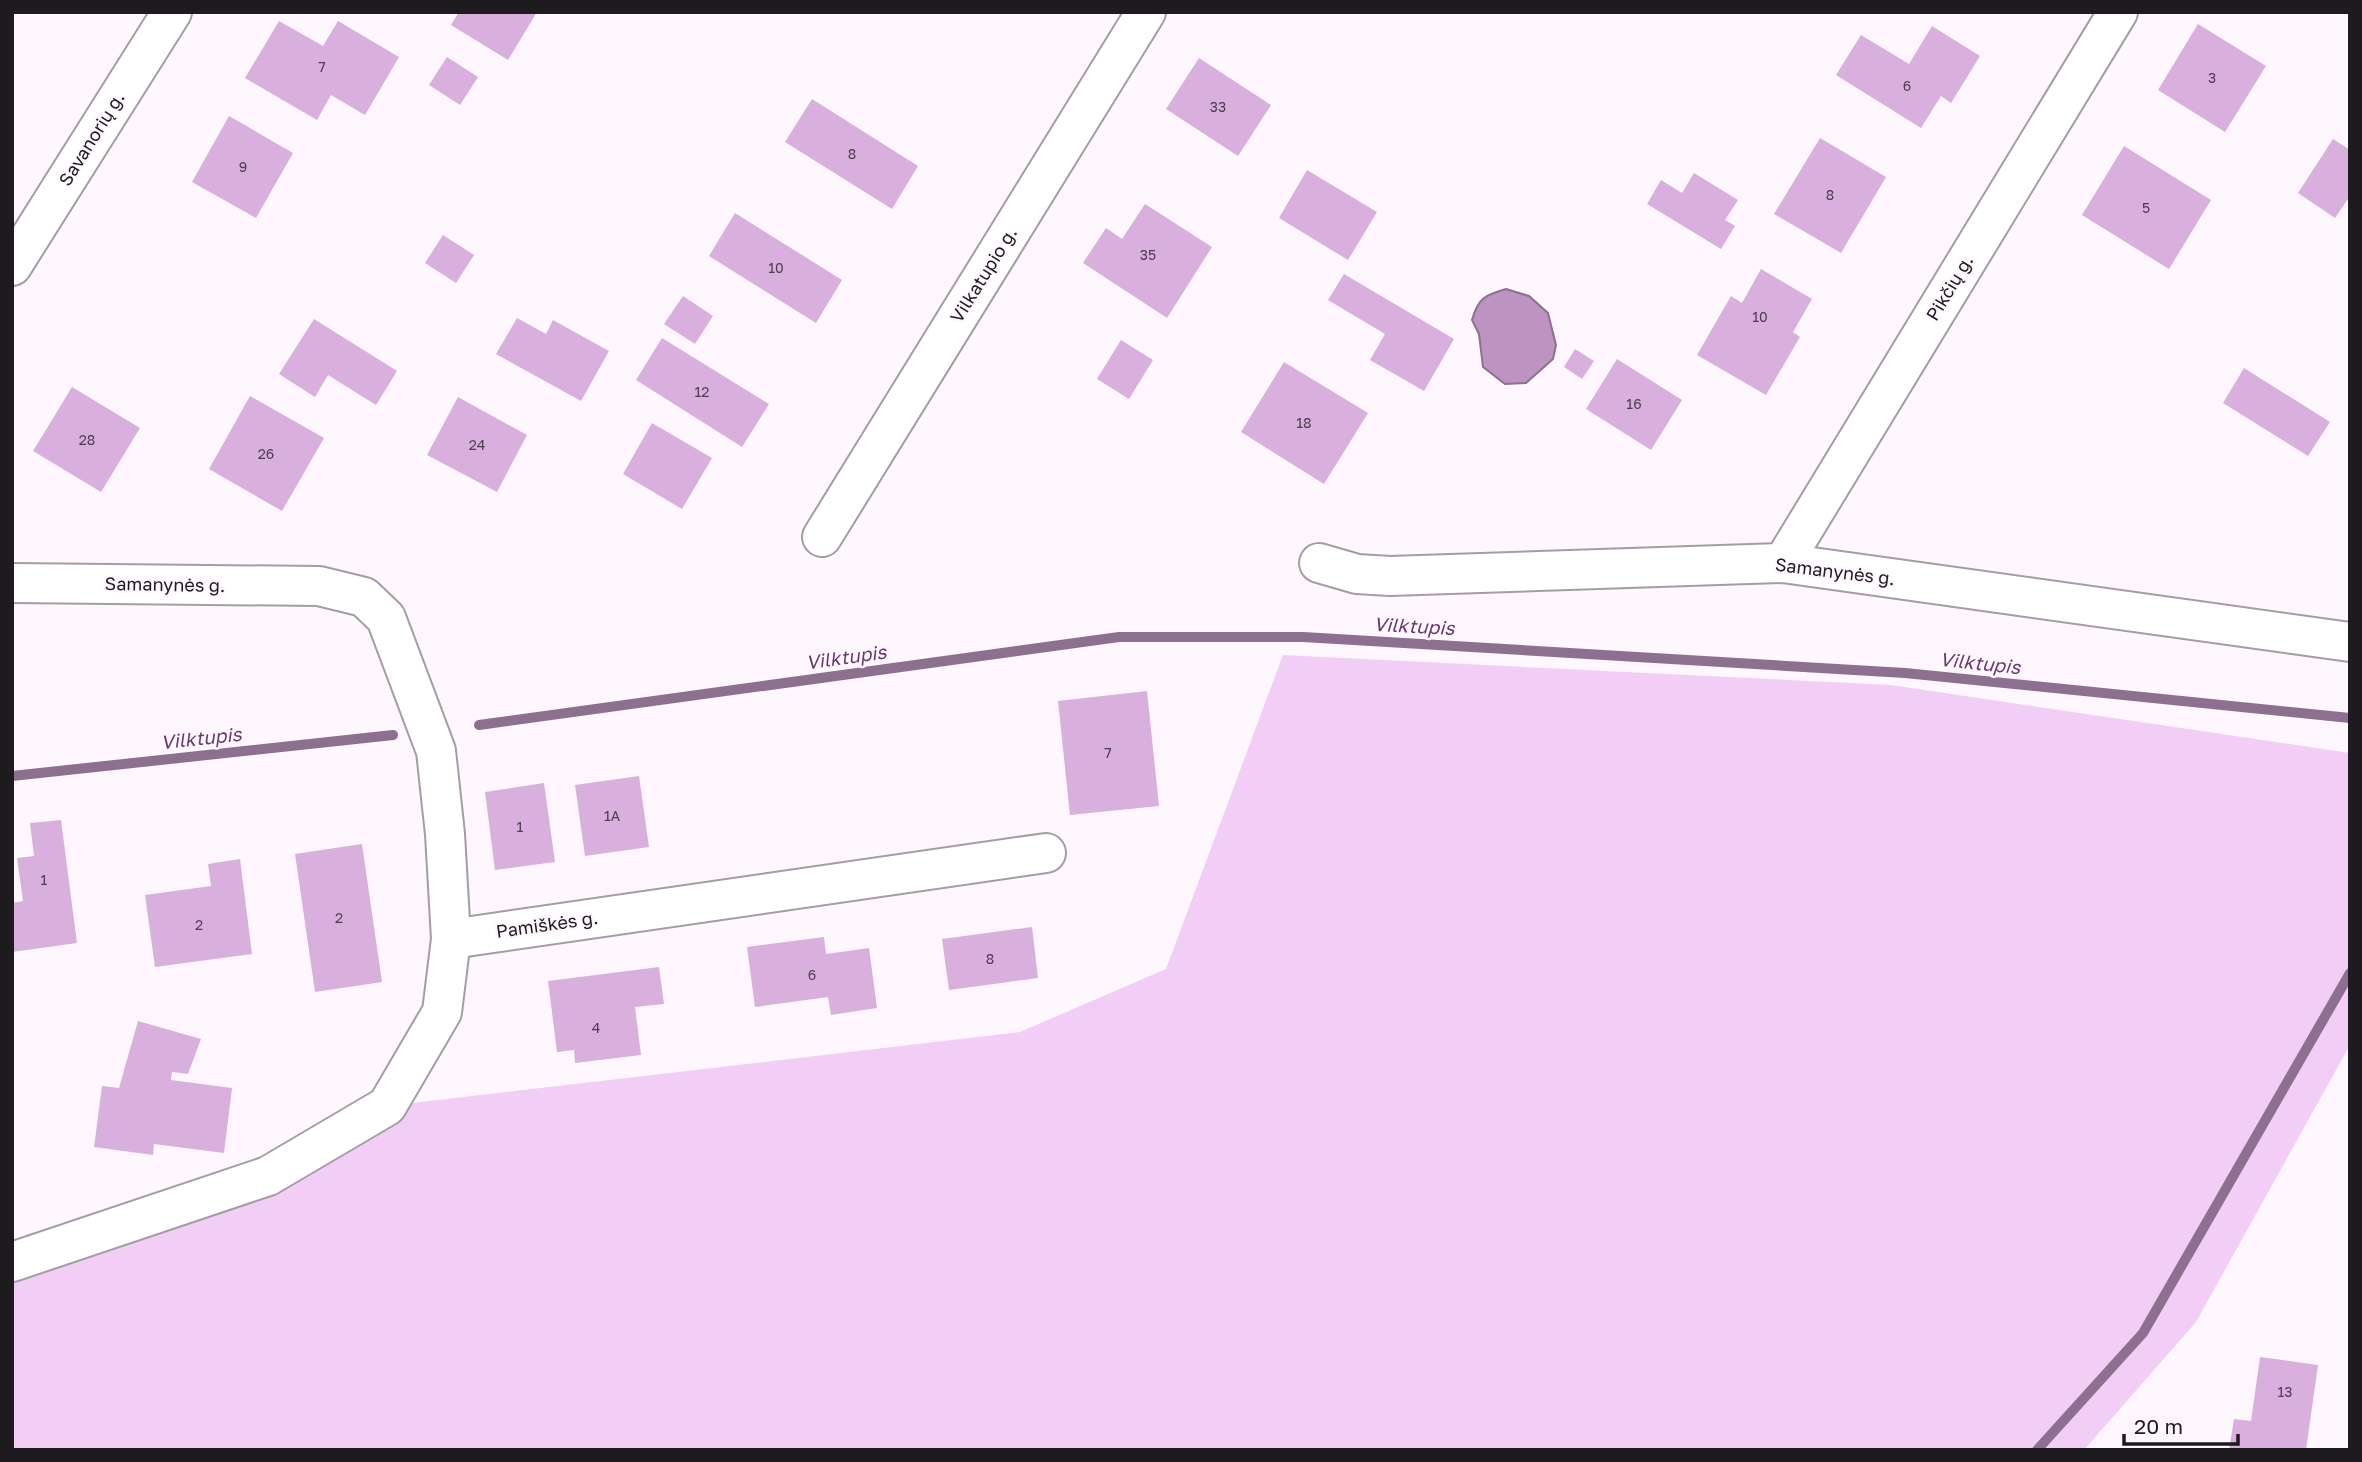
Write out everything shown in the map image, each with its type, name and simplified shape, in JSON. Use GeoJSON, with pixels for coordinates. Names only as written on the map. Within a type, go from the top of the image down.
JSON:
{"type":"FeatureCollection","features":[{"type":"Feature","properties":{"kind":"street","name":"Savanorių g."},"geometry":{"type":"LineString","coordinates":[[12,266],[172,12]]}},
{"type":"Feature","properties":{"kind":"street","name":"Vilkatupio g."},"geometry":{"type":"LineString","coordinates":[[822,537],[1146,12]]}},
{"type":"Feature","properties":{"kind":"street","name":"Pikčių g."},"geometry":{"type":"LineString","coordinates":[[1783,563],[2118,12]]}},
{"type":"Feature","properties":{"kind":"street","name":"Samanynės g."},"geometry":{"type":"LineString","coordinates":[[1319,563],[1357,574],[1390,576],[1783,563],[2350,642]]}},
{"type":"Feature","properties":{"kind":"street","name":"Samanynės g."},"geometry":{"type":"LineString","coordinates":[[12,583],[319,586],[364,597],[386,618],[436,751],[445,834],[451,939]]}},
{"type":"Feature","properties":{"kind":"street","name":"Pamiškės g."},"geometry":{"type":"LineString","coordinates":[[451,939],[1046,853]]}},
{"type":"Feature","properties":{"kind":"street"},"geometry":{"type":"LineString","coordinates":[[12,1262],[268,1176],[387,1106],[442,1012],[451,939]]}},
{"type":"Feature","properties":{"kind":"shaded area"},"geometry":{"type":"Polygon","coordinates":[[[1506,289],[1529,296],[1548,313],[1556,345],[1553,359],[1526,383],[1505,384],[1483,367],[1479,334],[1472,320],[1483,298],[1506,289]]]}},
{"type":"Feature","properties":{"kind":"shaded area"},"geometry":{"type":"Polygon","coordinates":[[[1283,655],[1891,685],[2350,753],[2350,1045],[2196,1322],[2084,1450],[12,1450],[12,1262],[387,1106],[1020,1032],[1166,969],[1283,655]]]}},
{"type":"Feature","properties":{"kind":"building"},"geometry":{"type":"Polygon","coordinates":[[[459,12],[537,12],[508,60],[451,25],[459,12]]]}},
{"type":"Feature","properties":{"kind":"building"},"geometry":{"type":"Polygon","coordinates":[[[279,21],[323,46],[338,21],[399,57],[365,115],[331,95],[317,120],[245,78],[279,21]]]}},
{"type":"Feature","properties":{"kind":"building"},"geometry":{"type":"Polygon","coordinates":[[[2198,24],[2266,66],[2225,132],[2158,90],[2198,24]]]}},
{"type":"Feature","properties":{"kind":"building"},"geometry":{"type":"Polygon","coordinates":[[[1932,26],[1980,56],[1951,103],[1941,96],[1921,128],[1836,75],[1861,35],[1909,64],[1932,26]]]}},
{"type":"Feature","properties":{"kind":"building"},"geometry":{"type":"Polygon","coordinates":[[[447,57],[478,77],[460,105],[429,85],[447,57]]]}},
{"type":"Feature","properties":{"kind":"building"},"geometry":{"type":"Polygon","coordinates":[[[1199,58],[1271,105],[1238,156],[1166,109],[1199,58]]]}},
{"type":"Feature","properties":{"kind":"building"},"geometry":{"type":"Polygon","coordinates":[[[812,99],[918,166],[892,209],[785,142],[812,99]]]}},
{"type":"Feature","properties":{"kind":"building"},"geometry":{"type":"Polygon","coordinates":[[[229,116],[293,153],[256,218],[192,182],[229,116]]]}},
{"type":"Feature","properties":{"kind":"building"},"geometry":{"type":"Polygon","coordinates":[[[1820,138],[1886,177],[1841,253],[1774,214],[1820,138]]]}},
{"type":"Feature","properties":{"kind":"building"},"geometry":{"type":"Polygon","coordinates":[[[2333,139],[2350,150],[2350,196],[2335,218],[2298,193],[2333,139]]]}},
{"type":"Feature","properties":{"kind":"building"},"geometry":{"type":"Polygon","coordinates":[[[2124,146],[2211,200],[2169,269],[2082,215],[2124,146]]]}},
{"type":"Feature","properties":{"kind":"building"},"geometry":{"type":"Polygon","coordinates":[[[1307,170],[1377,212],[1348,260],[1279,218],[1307,170]]]}},
{"type":"Feature","properties":{"kind":"building"},"geometry":{"type":"Polygon","coordinates":[[[1694,173],[1738,200],[1725,220],[1735,226],[1721,249],[1647,204],[1661,180],[1682,193],[1694,173]]]}},
{"type":"Feature","properties":{"kind":"building"},"geometry":{"type":"Polygon","coordinates":[[[1145,204],[1212,247],[1167,318],[1083,263],[1106,228],[1122,239],[1145,204]]]}},
{"type":"Feature","properties":{"kind":"building"},"geometry":{"type":"Polygon","coordinates":[[[735,213],[842,280],[816,323],[709,256],[735,213]]]}},
{"type":"Feature","properties":{"kind":"building"},"geometry":{"type":"Polygon","coordinates":[[[443,235],[474,255],[456,283],[425,263],[443,235]]]}},
{"type":"Feature","properties":{"kind":"building"},"geometry":{"type":"Polygon","coordinates":[[[1761,269],[1812,299],[1793,332],[1800,337],[1766,395],[1697,355],[1731,296],[1742,303],[1761,269]]]}},
{"type":"Feature","properties":{"kind":"building"},"geometry":{"type":"Polygon","coordinates":[[[1344,274],[1454,339],[1424,391],[1370,360],[1385,334],[1328,300],[1344,274]]]}},
{"type":"Feature","properties":{"kind":"building"},"geometry":{"type":"Polygon","coordinates":[[[683,296],[713,316],[695,344],[664,324],[683,296]]]}},
{"type":"Feature","properties":{"kind":"building"},"geometry":{"type":"Polygon","coordinates":[[[517,318],[546,334],[553,320],[609,351],[581,401],[496,354],[517,318]]]}},
{"type":"Feature","properties":{"kind":"building"},"geometry":{"type":"Polygon","coordinates":[[[314,319],[397,371],[376,405],[328,375],[315,397],[279,374],[314,319]]]}},
{"type":"Feature","properties":{"kind":"building"},"geometry":{"type":"Polygon","coordinates":[[[662,338],[769,404],[742,447],[636,380],[662,338]]]}},
{"type":"Feature","properties":{"kind":"building"},"geometry":{"type":"Polygon","coordinates":[[[1121,340],[1153,360],[1129,399],[1097,379],[1121,340]]]}},
{"type":"Feature","properties":{"kind":"building"},"geometry":{"type":"Polygon","coordinates":[[[1575,349],[1594,361],[1582,379],[1564,367],[1575,349]]]}},
{"type":"Feature","properties":{"kind":"building"},"geometry":{"type":"Polygon","coordinates":[[[1617,359],[1682,400],[1651,450],[1586,409],[1617,359]]]}},
{"type":"Feature","properties":{"kind":"building"},"geometry":{"type":"Polygon","coordinates":[[[1284,362],[1368,413],[1324,484],[1241,432],[1284,362]]]}},
{"type":"Feature","properties":{"kind":"building"},"geometry":{"type":"Polygon","coordinates":[[[2244,368],[2330,422],[2308,456],[2223,403],[2244,368]]]}},
{"type":"Feature","properties":{"kind":"building"},"geometry":{"type":"Polygon","coordinates":[[[72,387],[140,428],[101,492],[33,451],[72,387]]]}},
{"type":"Feature","properties":{"kind":"building"},"geometry":{"type":"Polygon","coordinates":[[[250,396],[324,438],[282,511],[209,469],[250,396]]]}},
{"type":"Feature","properties":{"kind":"building"},"geometry":{"type":"Polygon","coordinates":[[[458,397],[527,435],[497,492],[427,455],[458,397]]]}},
{"type":"Feature","properties":{"kind":"building"},"geometry":{"type":"Polygon","coordinates":[[[652,423],[712,458],[682,509],[623,474],[652,423]]]}},
{"type":"Feature","properties":{"kind":"building"},"geometry":{"type":"Polygon","coordinates":[[[1147,691],[1159,806],[1070,815],[1058,701],[1147,691]]]}},
{"type":"Feature","properties":{"kind":"building"},"geometry":{"type":"Polygon","coordinates":[[[639,776],[649,847],[585,856],[575,785],[639,776]]]}},
{"type":"Feature","properties":{"kind":"building"},"geometry":{"type":"Polygon","coordinates":[[[544,783],[555,862],[495,870],[485,792],[544,783]]]}},
{"type":"Feature","properties":{"kind":"building"},"geometry":{"type":"Polygon","coordinates":[[[61,820],[77,943],[12,952],[12,903],[23,901],[17,858],[34,856],[30,823],[61,820]]]}},
{"type":"Feature","properties":{"kind":"building"},"geometry":{"type":"Polygon","coordinates":[[[362,844],[382,982],[315,992],[295,854],[362,844]]]}},
{"type":"Feature","properties":{"kind":"building"},"geometry":{"type":"Polygon","coordinates":[[[240,859],[252,954],[155,967],[145,895],[211,886],[208,864],[240,859]]]}},
{"type":"Feature","properties":{"kind":"building"},"geometry":{"type":"Polygon","coordinates":[[[1032,927],[1038,978],[949,990],[942,939],[1032,927]]]}},
{"type":"Feature","properties":{"kind":"building"},"geometry":{"type":"Polygon","coordinates":[[[824,937],[826,954],[869,948],[877,1008],[831,1015],[828,997],[755,1007],[747,947],[824,937]]]}},
{"type":"Feature","properties":{"kind":"building"},"geometry":{"type":"Polygon","coordinates":[[[659,967],[664,1004],[635,1007],[641,1055],[575,1063],[574,1050],[557,1052],[548,981],[659,967]]]}},
{"type":"Feature","properties":{"kind":"building"},"geometry":{"type":"Polygon","coordinates":[[[138,1021],[201,1039],[188,1074],[172,1072],[171,1080],[232,1088],[224,1153],[154,1144],[153,1155],[94,1147],[102,1086],[119,1088],[138,1021]]]}},
{"type":"Feature","properties":{"kind":"building"},"geometry":{"type":"Polygon","coordinates":[[[2260,1357],[2318,1365],[2306,1450],[2229,1450],[2234,1419],[2251,1421],[2260,1357]]]}},
{"type":"Feature","properties":{"kind":"waterway","name":"Vilktupis"},"geometry":{"type":"LineString","coordinates":[[479,725],[1119,637],[1303,637],[1905,673],[2350,718]]}},
{"type":"Feature","properties":{"kind":"waterway","name":"Vilktupis"},"geometry":{"type":"LineString","coordinates":[[12,776],[393,735]]}},
{"type":"Feature","properties":{"kind":"waterway"},"geometry":{"type":"LineString","coordinates":[[2037,1450],[2143,1333],[2350,973]]}}]}
